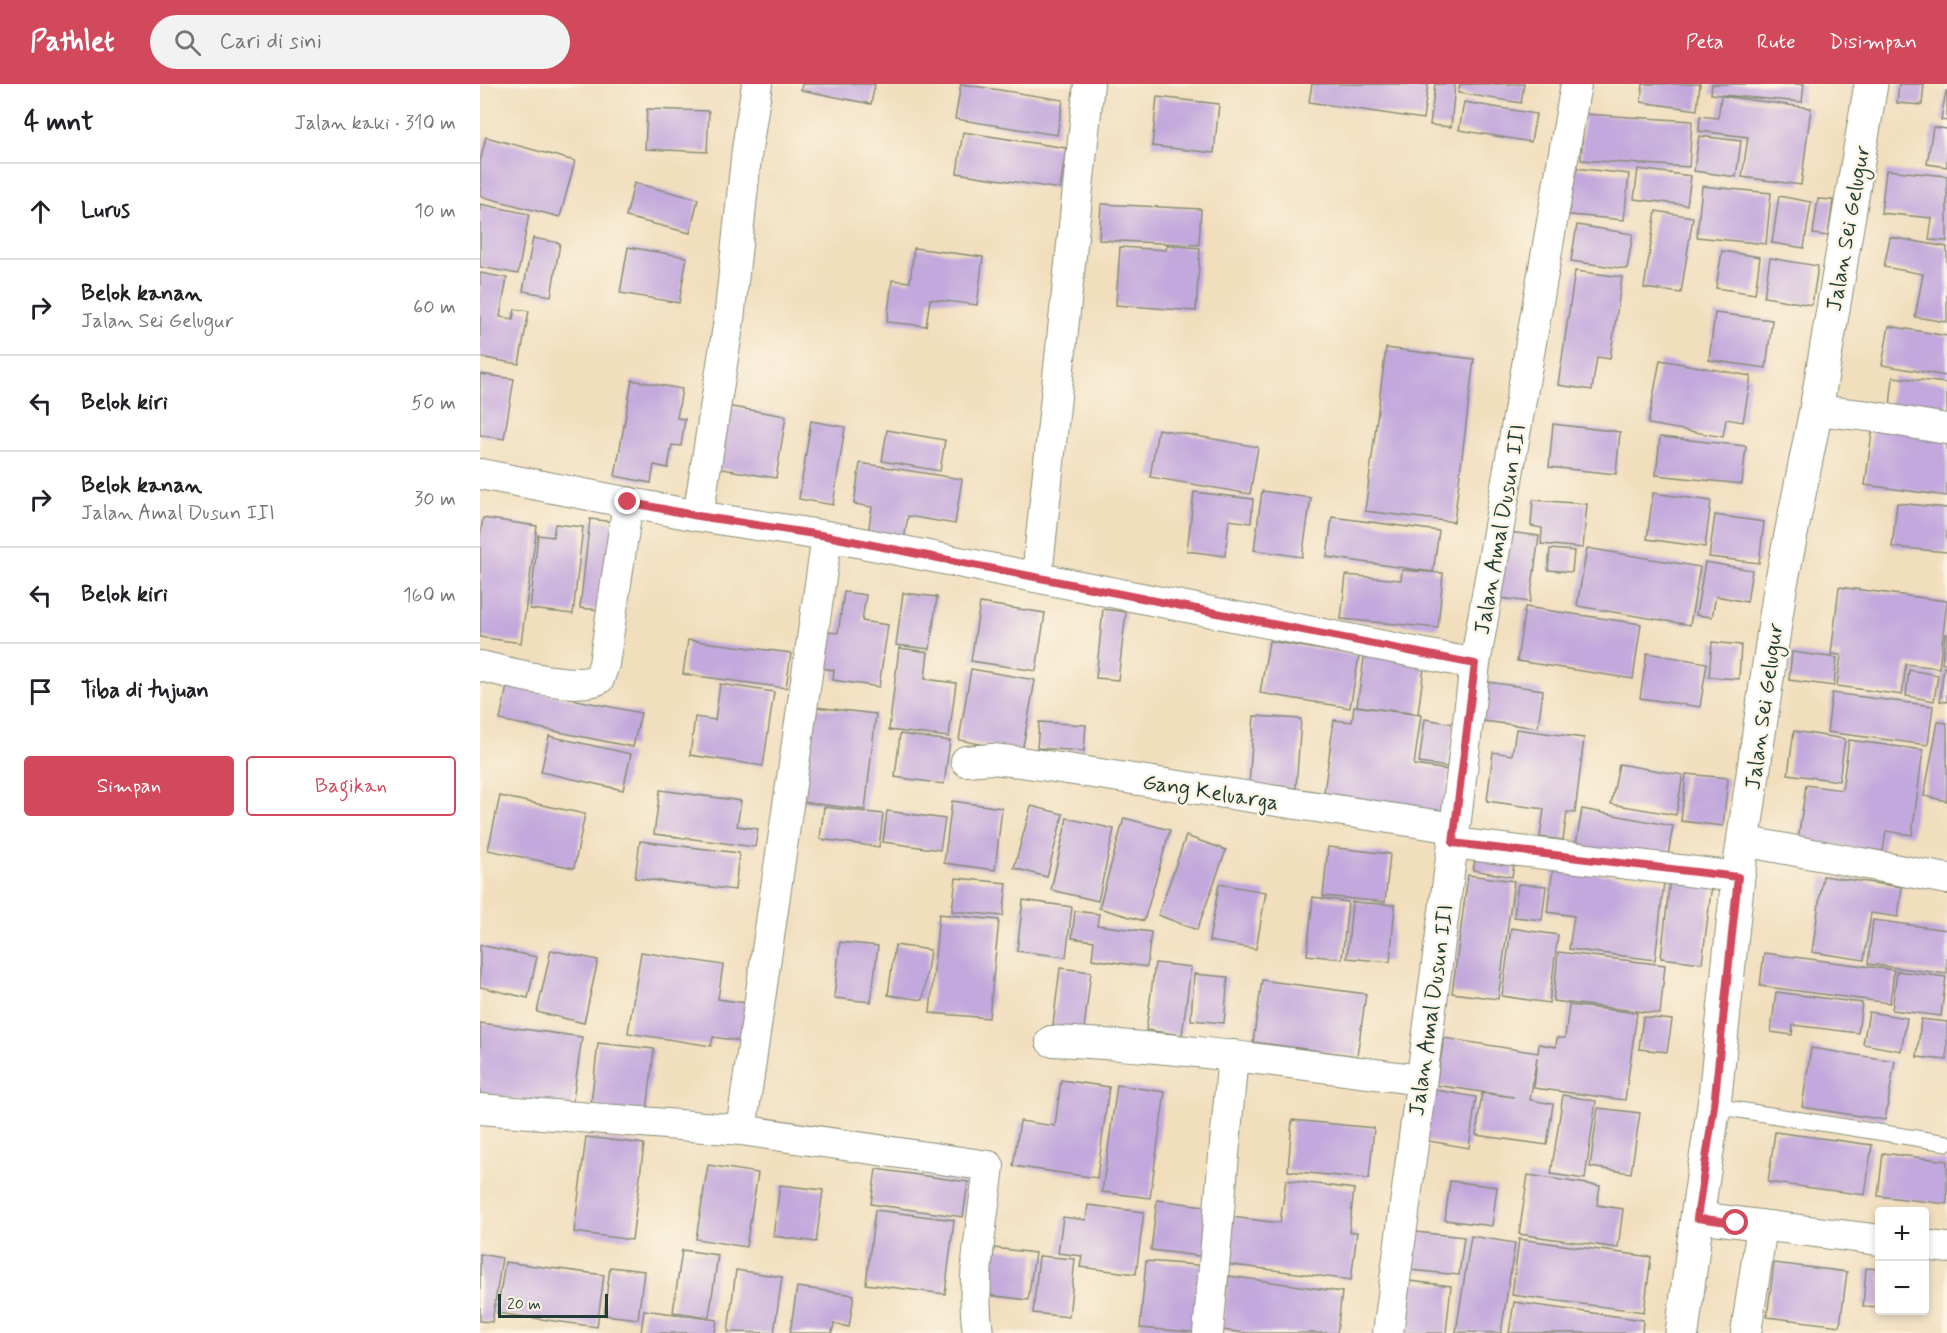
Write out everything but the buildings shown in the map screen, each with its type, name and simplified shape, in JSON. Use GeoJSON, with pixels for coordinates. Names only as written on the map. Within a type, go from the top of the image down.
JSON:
{"type":"FeatureCollection","features":[{"type":"Feature","properties":{"kind":"main road","name":"Jalan Sei Gelugur"},"geometry":{"type":"LineString","coordinates":[[1682,1333],[1714,1106],[1738,877],[1780,589],[1816,410],[1871,84]]}},
{"type":"Feature","properties":{"kind":"street"},"geometry":{"type":"LineString","coordinates":[[698,516],[729,320],[747,149],[757,84]]}},
{"type":"Feature","properties":{"kind":"street"},"geometry":{"type":"LineString","coordinates":[[1037,576],[1089,84]]}},
{"type":"Feature","properties":{"kind":"street","name":"Jalan Amal Dusun III"},"geometry":{"type":"LineString","coordinates":[[1388,1333],[1475,664],[1576,84]]}},
{"type":"Feature","properties":{"kind":"street"},"geometry":{"type":"LineString","coordinates":[[1816,410],[1947,429]]}},
{"type":"Feature","properties":{"kind":"street"},"geometry":{"type":"LineString","coordinates":[[480,474],[698,516],[827,536],[1037,576],[1475,664]]}},
{"type":"Feature","properties":{"kind":"street"},"geometry":{"type":"LineString","coordinates":[[480,666],[570,683],[592,682],[599,679],[604,664],[628,502]]}},
{"type":"Feature","properties":{"kind":"street"},"geometry":{"type":"LineString","coordinates":[[741,1130],[827,536]]}},
{"type":"Feature","properties":{"kind":"street","name":"Gang Keluarga"},"geometry":{"type":"LineString","coordinates":[[966,761],[992,759],[1021,762],[1454,836],[1738,877]]}},
{"type":"Feature","properties":{"kind":"street"},"geometry":{"type":"LineString","coordinates":[[1743,841],[1947,879]]}},
{"type":"Feature","properties":{"kind":"street"},"geometry":{"type":"LineString","coordinates":[[1051,1041],[1143,1046],[1233,1055],[1420,1080]]}},
{"type":"Feature","properties":{"kind":"street"},"geometry":{"type":"LineString","coordinates":[[1208,1333],[1233,1055]]}},
{"type":"Feature","properties":{"kind":"street"},"geometry":{"type":"LineString","coordinates":[[480,1109],[741,1130],[989,1166],[977,1278],[978,1333]]}},
{"type":"Feature","properties":{"kind":"street"},"geometry":{"type":"LineString","coordinates":[[1697,1218],[1875,1239]]}},
{"type":"Feature","properties":{"kind":"street"},"geometry":{"type":"LineString","coordinates":[[1746,1333],[1762,1226]]}},
{"type":"Feature","properties":{"kind":"street"},"geometry":{"type":"LineString","coordinates":[[1929,1246],[1947,1248]]}},
{"type":"Feature","properties":{"kind":"lane"},"geometry":{"type":"LineString","coordinates":[[1714,1106],[1947,1143]]}},
{"type":"Feature","properties":{"kind":"route"},"geometry":{"type":"LineString","coordinates":[[628,502],[698,516],[827,536],[1037,576],[1475,664],[1453,843],[1738,877],[1714,1106],[1697,1218],[1736,1223]]}}]}
